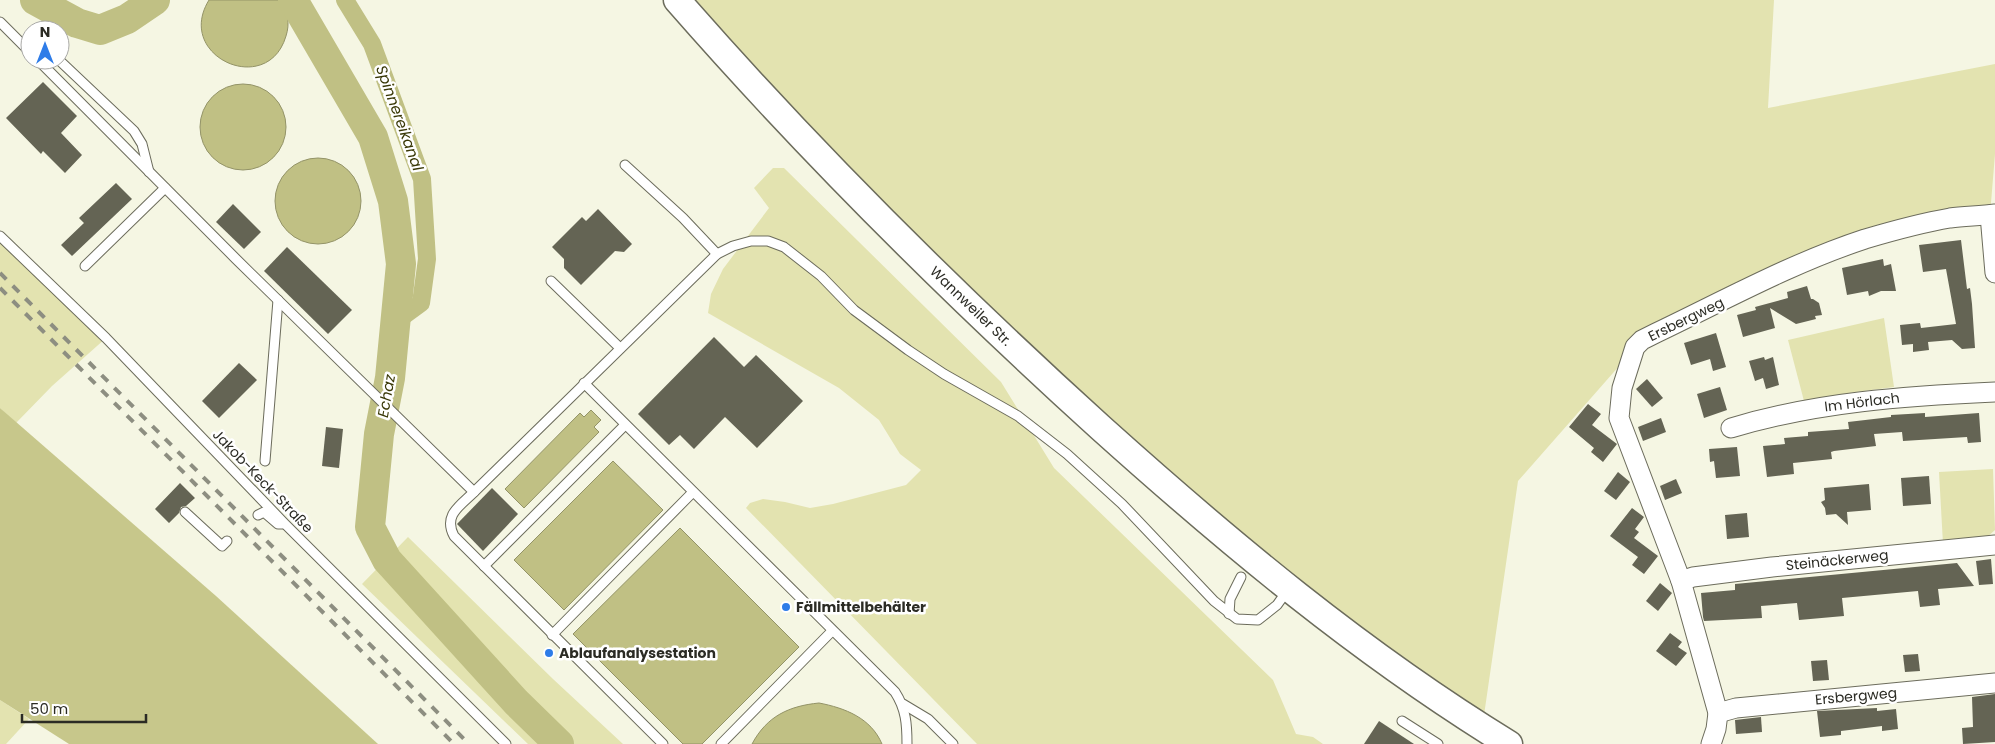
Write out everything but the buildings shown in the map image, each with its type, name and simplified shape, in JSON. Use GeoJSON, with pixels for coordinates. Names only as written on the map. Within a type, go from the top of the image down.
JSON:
{"type":"FeatureCollection","features":[{"type":"Feature","properties":{"kind":"main road","name":"Wannweiler Str."},"geometry":{"type":"LineString","coordinates":[[677,0],[803,137],[910,246],[1008,342],[1180,498],[1289,588],[1382,660],[1509,744]]}},
{"type":"Feature","properties":{"kind":"street"},"geometry":{"type":"LineString","coordinates":[[1992,215],[1995,273]]}},
{"type":"Feature","properties":{"kind":"street","name":"Ersbergweg"},"geometry":{"type":"LineString","coordinates":[[1711,744],[1718,713],[1681,581],[1619,418],[1622,388],[1635,347],[1642,340],[1656,332],[1783,272],[1865,239],[1950,218],[1992,215]]}},
{"type":"Feature","properties":{"kind":"street","name":"Im Hörlach"},"geometry":{"type":"LineString","coordinates":[[1731,428],[1785,414],[1849,402],[1895,397],[1995,392]]}},
{"type":"Feature","properties":{"kind":"street","name":"Steinäckerweg"},"geometry":{"type":"LineString","coordinates":[[1681,581],[1692,577],[1734,571],[1995,545]]}},
{"type":"Feature","properties":{"kind":"street","name":"Ersbergweg"},"geometry":{"type":"LineString","coordinates":[[1718,713],[1736,708],[1995,683]]}},
{"type":"Feature","properties":{"kind":"lane"},"geometry":{"type":"LineString","coordinates":[[0,22],[20,42]]}},
{"type":"Feature","properties":{"kind":"lane"},"geometry":{"type":"LineString","coordinates":[[49,70],[165,188],[474,492]]}},
{"type":"Feature","properties":{"kind":"lane"},"geometry":{"type":"LineString","coordinates":[[70,70],[134,131],[142,144],[150,172]]}},
{"type":"Feature","properties":{"kind":"lane"},"geometry":{"type":"LineString","coordinates":[[625,165],[683,218],[717,254]]}},
{"type":"Feature","properties":{"kind":"lane"},"geometry":{"type":"LineString","coordinates":[[85,266],[165,188]]}},
{"type":"Feature","properties":{"kind":"lane","name":"Jakob-Keck-Straße"},"geometry":{"type":"LineString","coordinates":[[0,236],[106,338],[285,524],[506,744]]}},
{"type":"Feature","properties":{"kind":"lane"},"geometry":{"type":"LineString","coordinates":[[662,744],[454,536],[450,529],[449,521],[452,514],[474,492],[717,254],[733,246],[751,241],[768,241],[790,252],[821,276],[854,310],[908,350],[944,374],[1018,416],[1067,454],[1122,504],[1228,614],[1237,620],[1258,620],[1277,605],[1289,588]]}},
{"type":"Feature","properties":{"kind":"lane"},"geometry":{"type":"LineString","coordinates":[[551,281],[620,348]]}},
{"type":"Feature","properties":{"kind":"lane"},"geometry":{"type":"LineString","coordinates":[[264,461],[278,300]]}},
{"type":"Feature","properties":{"kind":"lane"},"geometry":{"type":"LineString","coordinates":[[584,383],[895,692],[903,704],[906,716],[907,744]]}},
{"type":"Feature","properties":{"kind":"lane"},"geometry":{"type":"LineString","coordinates":[[484,566],[625,425]]}},
{"type":"Feature","properties":{"kind":"lane"},"geometry":{"type":"LineString","coordinates":[[552,634],[693,492]]}},
{"type":"Feature","properties":{"kind":"lane"},"geometry":{"type":"LineString","coordinates":[[185,512],[222,546],[227,541]]}},
{"type":"Feature","properties":{"kind":"lane"},"geometry":{"type":"LineString","coordinates":[[258,515],[264,512],[278,524],[285,524]]}},
{"type":"Feature","properties":{"kind":"lane"},"geometry":{"type":"LineString","coordinates":[[1228,614],[1230,599],[1241,577]]}},
{"type":"Feature","properties":{"kind":"lane"},"geometry":{"type":"LineString","coordinates":[[721,744],[832,631]]}},
{"type":"Feature","properties":{"kind":"lane"},"geometry":{"type":"LineString","coordinates":[[903,704],[928,719],[953,744]]}},
{"type":"Feature","properties":{"kind":"lane"},"geometry":{"type":"LineString","coordinates":[[1402,721],[1438,744]]}},
{"type":"Feature","properties":{"kind":"shaded area"},"geometry":{"type":"Polygon","coordinates":[[[209,0],[281,0],[287,13],[288,27],[286,36],[276,55],[261,65],[244,67],[228,63],[213,53],[204,38],[202,20],[209,0]]]}},
{"type":"Feature","properties":{"kind":"shaded area"},"geometry":{"type":"Polygon","coordinates":[[[687,0],[1774,0],[1768,108],[1995,64],[1995,154],[1990,215],[1907,228],[1642,340],[1518,481],[1482,729],[1383,663],[947,280],[687,0]]]}},
{"type":"Feature","properties":{"kind":"shaded area"},"geometry":{"type":"Polygon","coordinates":[[[243,84],[260,87],[274,96],[283,110],[286,127],[283,144],[274,158],[260,167],[243,170],[226,167],[212,158],[203,144],[200,127],[203,110],[212,96],[226,87],[243,84]]]}},
{"type":"Feature","properties":{"kind":"shaded area"},"geometry":{"type":"Polygon","coordinates":[[[318,158],[335,161],[349,170],[358,184],[361,201],[358,218],[349,232],[335,241],[318,244],[301,241],[287,232],[278,218],[275,201],[278,184],[287,170],[301,161],[318,158]]]}},
{"type":"Feature","properties":{"kind":"shaded area"},"geometry":{"type":"Polygon","coordinates":[[[773,168],[784,168],[1001,382],[1054,468],[1273,680],[1296,734],[1313,737],[1323,744],[977,744],[746,508],[750,503],[763,499],[810,508],[833,504],[906,485],[921,470],[900,454],[879,420],[839,388],[708,313],[711,294],[723,269],[769,208],[754,188],[773,168]]]}},
{"type":"Feature","properties":{"kind":"shaded area"},"geometry":{"type":"Polygon","coordinates":[[[0,236],[106,338],[52,386],[16,423],[0,408],[0,236]]]}},
{"type":"Feature","properties":{"kind":"shaded area"},"geometry":{"type":"Polygon","coordinates":[[[1884,318],[1894,387],[1804,401],[1788,340],[1884,318]]]}},
{"type":"Feature","properties":{"kind":"shaded area"},"geometry":{"type":"Polygon","coordinates":[[[0,408],[216,596],[378,744],[69,744],[0,700],[0,408]]]}},
{"type":"Feature","properties":{"kind":"shaded area"},"geometry":{"type":"Polygon","coordinates":[[[591,410],[601,420],[594,427],[599,432],[524,508],[505,489],[580,413],[584,417],[591,410]]]}},
{"type":"Feature","properties":{"kind":"shaded area"},"geometry":{"type":"Polygon","coordinates":[[[613,461],[663,510],[564,610],[514,560],[613,461]]]}},
{"type":"Feature","properties":{"kind":"shaded area"},"geometry":{"type":"Polygon","coordinates":[[[1993,469],[1995,530],[1987,537],[1943,544],[1939,472],[1993,469]]]}},
{"type":"Feature","properties":{"kind":"shaded area"},"geometry":{"type":"Polygon","coordinates":[[[680,528],[799,647],[702,744],[683,744],[573,634],[680,528]]]}},
{"type":"Feature","properties":{"kind":"shaded area"},"geometry":{"type":"Polygon","coordinates":[[[408,537],[553,679],[623,744],[528,744],[362,584],[408,537]]]}},
{"type":"Feature","properties":{"kind":"shaded area"},"geometry":{"type":"Polygon","coordinates":[[[0,700],[29,719],[6,744],[0,744],[0,700]]]}},
{"type":"Feature","properties":{"kind":"shaded area"},"geometry":{"type":"Polygon","coordinates":[[[819,703],[847,711],[864,721],[871,727],[882,744],[752,744],[765,726],[780,714],[808,704],[819,703]]]}},
{"type":"Feature","properties":{"kind":"waterway","name":"Echaz"},"geometry":{"type":"LineString","coordinates":[[35,0],[77,23],[100,30],[127,19],[155,0]]}},
{"type":"Feature","properties":{"kind":"waterway","name":"Echaz"},"geometry":{"type":"LineString","coordinates":[[293,0],[373,137],[393,201],[401,264],[390,378],[379,434],[370,527],[387,560],[516,702],[559,744]]}},
{"type":"Feature","properties":{"kind":"waterway","name":"Spinnereikanal"},"geometry":{"type":"LineString","coordinates":[[345,0],[372,44],[422,179],[427,259],[421,303],[395,322]]}},
{"type":"Feature","properties":{"kind":"railway"},"geometry":{"type":"LineString","coordinates":[[0,273],[469,744]]}},
{"type":"Feature","properties":{"kind":"railway"},"geometry":{"type":"LineString","coordinates":[[0,288],[454,744]]}},
{"type":"Feature","properties":{"kind":"place","name":"Fällmittelbehälter"},"geometry":{"type":"Point","coordinates":[786,607]}},
{"type":"Feature","properties":{"kind":"place","name":"Ablaufanalysestation"},"geometry":{"type":"Point","coordinates":[549,653]}}]}
